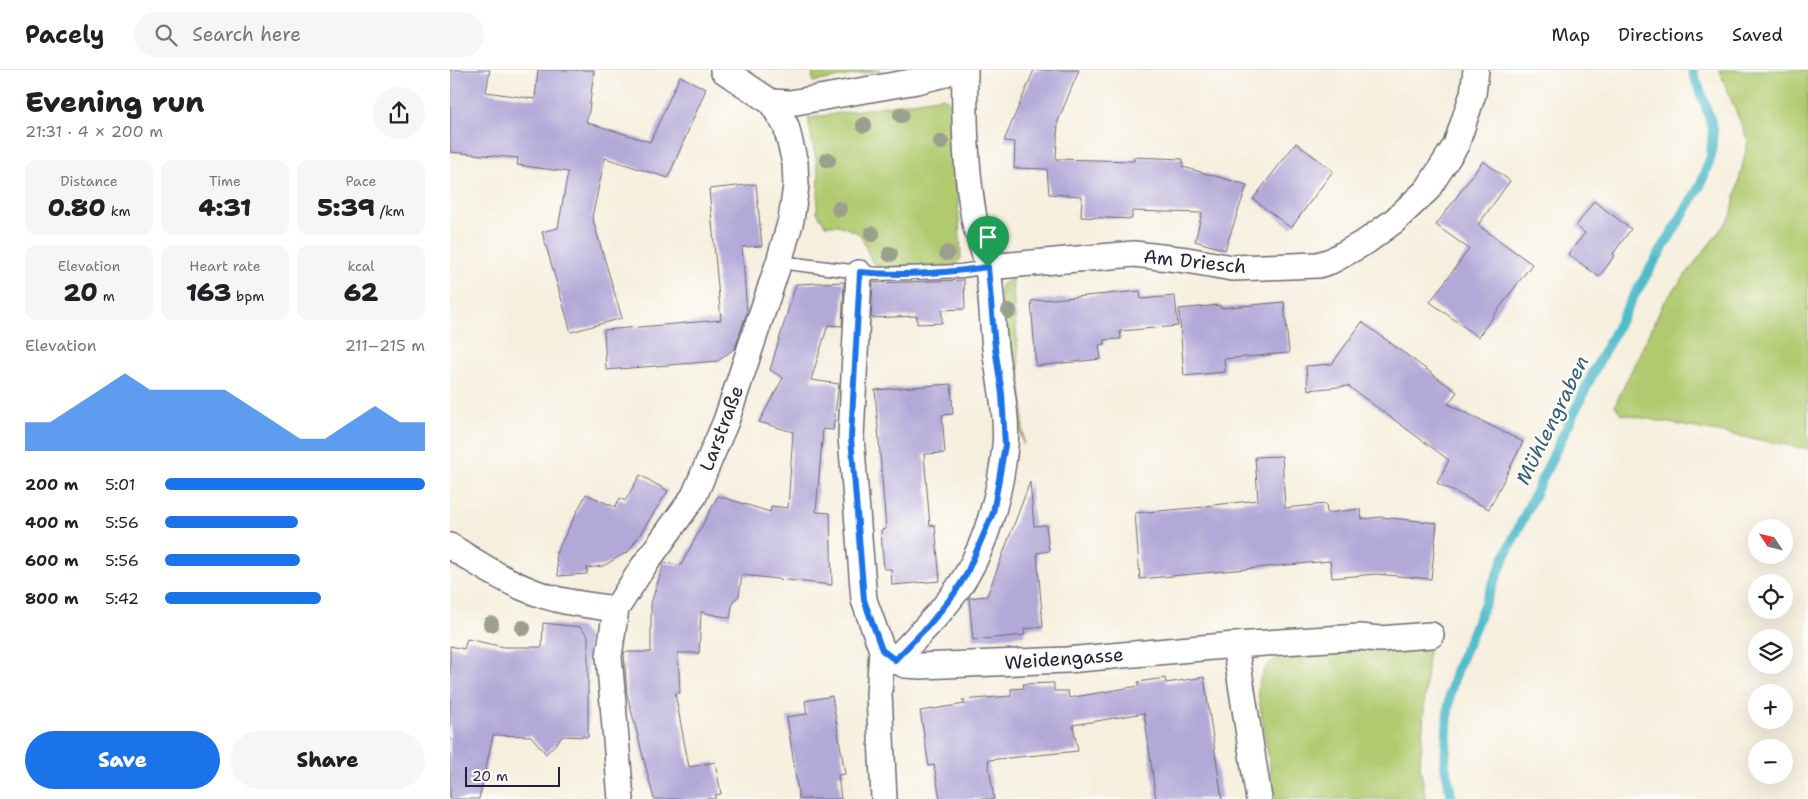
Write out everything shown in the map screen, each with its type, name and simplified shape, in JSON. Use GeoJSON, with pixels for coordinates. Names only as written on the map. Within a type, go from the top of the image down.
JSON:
{"type":"FeatureCollection","features":[{"type":"Feature","properties":{"kind":"street","name":"Larstraße"},"geometry":{"type":"LineString","coordinates":[[620,799],[609,656],[616,609],[643,567],[694,496],[726,421],[791,220],[796,186],[795,163],[786,126],[771,102],[723,70]]}},
{"type":"Feature","properties":{"kind":"street"},"geometry":{"type":"LineString","coordinates":[[771,102],[790,103],[916,81],[941,75],[952,70]]}},
{"type":"Feature","properties":{"kind":"street"},"geometry":{"type":"LineString","coordinates":[[884,799],[879,694],[889,655],[929,625],[954,594],[966,575],[993,513],[1005,445],[1002,394],[995,348],[988,267],[977,233],[974,215],[968,153],[965,70]]}},
{"type":"Feature","properties":{"kind":"street","name":"Am Driesch"},"geometry":{"type":"LineString","coordinates":[[988,267],[1134,254],[1187,260],[1232,268],[1318,265],[1331,261],[1367,241],[1394,221],[1427,190],[1456,145],[1473,94],[1476,70]]}},
{"type":"Feature","properties":{"kind":"street"},"geometry":{"type":"LineString","coordinates":[[860,272],[851,437],[864,600],[889,655]]}},
{"type":"Feature","properties":{"kind":"street"},"geometry":{"type":"LineString","coordinates":[[450,546],[485,568],[522,587],[555,599],[616,609]]}},
{"type":"Feature","properties":{"kind":"street","name":"Weidengasse"},"geometry":{"type":"LineString","coordinates":[[889,655],[905,665],[921,666],[1067,660],[1234,645],[1360,637],[1379,639],[1431,635]]}},
{"type":"Feature","properties":{"kind":"street"},"geometry":{"type":"LineString","coordinates":[[1234,645],[1259,799]]}},
{"type":"Feature","properties":{"kind":"lane"},"geometry":{"type":"LineString","coordinates":[[778,262],[876,274],[962,271],[988,267]]}},
{"type":"Feature","properties":{"kind":"green space"},"geometry":{"type":"Polygon","coordinates":[[[812,70],[880,70],[813,82],[812,70]]]}},
{"type":"Feature","properties":{"kind":"green space"},"geometry":{"type":"Polygon","coordinates":[[[1719,70],[1808,70],[1808,449],[1621,414],[1615,405],[1663,304],[1731,216],[1748,141],[1719,70]]]}},
{"type":"Feature","properties":{"kind":"green space"},"geometry":{"type":"Polygon","coordinates":[[[944,97],[953,107],[961,258],[956,265],[880,268],[872,262],[860,234],[839,225],[825,225],[817,212],[819,176],[808,118],[944,97]]]}},
{"type":"Feature","properties":{"kind":"green space"},"geometry":{"type":"Polygon","coordinates":[[[1012,279],[1023,411],[1023,445],[999,290],[1002,284],[1012,279]]]}},
{"type":"Feature","properties":{"kind":"green space"},"geometry":{"type":"Polygon","coordinates":[[[1429,641],[1420,766],[1426,799],[1275,799],[1258,693],[1266,666],[1276,658],[1290,652],[1429,641]]]}},
{"type":"Feature","properties":{"kind":"building"},"geometry":{"type":"Polygon","coordinates":[[[450,70],[490,70],[486,92],[535,99],[538,70],[594,70],[586,122],[650,142],[680,76],[706,89],[668,178],[605,158],[592,217],[622,318],[571,332],[542,232],[558,228],[568,172],[517,165],[518,158],[450,152],[450,70]]]}},
{"type":"Feature","properties":{"kind":"building"},"geometry":{"type":"Polygon","coordinates":[[[1034,70],[1079,70],[1058,121],[1056,159],[1134,161],[1134,157],[1183,159],[1183,167],[1247,185],[1225,250],[1195,241],[1202,213],[1132,211],[1132,219],[1081,217],[1082,196],[1049,194],[1047,169],[1014,168],[1015,142],[1004,141],[1034,70]]]}},
{"type":"Feature","properties":{"kind":"building"},"geometry":{"type":"Polygon","coordinates":[[[1296,143],[1333,171],[1291,228],[1253,199],[1296,143]]]}},
{"type":"Feature","properties":{"kind":"building"},"geometry":{"type":"Polygon","coordinates":[[[1483,161],[1510,181],[1478,225],[1532,264],[1478,337],[1430,302],[1469,249],[1436,225],[1483,161]]]}},
{"type":"Feature","properties":{"kind":"building"},"geometry":{"type":"Polygon","coordinates":[[[756,184],[762,246],[742,247],[747,312],[735,348],[718,361],[606,370],[604,330],[721,320],[709,189],[756,184]]]}},
{"type":"Feature","properties":{"kind":"building"},"geometry":{"type":"Polygon","coordinates":[[[1594,201],[1631,229],[1599,277],[1568,254],[1585,233],[1576,226],[1594,201]]]}},
{"type":"Feature","properties":{"kind":"building"},"geometry":{"type":"Polygon","coordinates":[[[964,280],[965,309],[942,310],[942,323],[917,324],[917,316],[871,318],[873,283],[964,280]]]}},
{"type":"Feature","properties":{"kind":"building"},"geometry":{"type":"Polygon","coordinates":[[[844,282],[842,326],[828,325],[811,380],[839,384],[833,430],[823,429],[816,512],[830,513],[832,585],[742,575],[739,596],[733,601],[730,618],[701,612],[699,653],[678,653],[680,693],[675,693],[689,767],[715,762],[721,794],[715,795],[715,799],[654,799],[627,694],[624,652],[651,652],[651,603],[664,563],[681,565],[718,496],[770,512],[771,506],[788,508],[793,432],[759,422],[783,378],[770,370],[796,284],[844,282]]]}},
{"type":"Feature","properties":{"kind":"building"},"geometry":{"type":"Polygon","coordinates":[[[1140,291],[1141,299],[1175,296],[1178,326],[1120,331],[1121,339],[1104,340],[1105,344],[1099,345],[1101,359],[1036,366],[1031,301],[1140,291]]]}},
{"type":"Feature","properties":{"kind":"building"},"geometry":{"type":"Polygon","coordinates":[[[1284,302],[1289,353],[1224,359],[1225,372],[1184,376],[1179,309],[1220,305],[1220,308],[1284,302]]]}},
{"type":"Feature","properties":{"kind":"building"},"geometry":{"type":"Polygon","coordinates":[[[1362,322],[1457,392],[1448,404],[1523,442],[1489,509],[1437,483],[1449,460],[1348,386],[1308,390],[1306,366],[1332,364],[1362,322]]]}},
{"type":"Feature","properties":{"kind":"building"},"geometry":{"type":"Polygon","coordinates":[[[951,384],[953,414],[942,415],[945,453],[924,454],[930,526],[935,525],[940,581],[892,585],[891,569],[884,569],[881,530],[886,529],[875,390],[951,384]]]}},
{"type":"Feature","properties":{"kind":"building"},"geometry":{"type":"Polygon","coordinates":[[[1282,456],[1285,508],[1326,504],[1327,513],[1360,509],[1362,519],[1381,517],[1437,523],[1431,579],[1376,574],[1332,578],[1330,561],[1140,579],[1135,513],[1258,500],[1255,457],[1282,456]]]}},
{"type":"Feature","properties":{"kind":"building"},"geometry":{"type":"Polygon","coordinates":[[[640,475],[668,491],[629,551],[603,566],[587,568],[587,574],[558,576],[556,553],[586,494],[615,507],[620,498],[625,501],[640,475]]]}},
{"type":"Feature","properties":{"kind":"building"},"geometry":{"type":"Polygon","coordinates":[[[1030,482],[1034,526],[1046,525],[1049,551],[1037,553],[1043,627],[1024,629],[1025,635],[973,640],[969,598],[987,596],[1030,482]]]}},
{"type":"Feature","properties":{"kind":"building"},"geometry":{"type":"Polygon","coordinates":[[[543,623],[580,627],[588,636],[588,737],[563,736],[546,754],[531,736],[493,735],[479,799],[450,799],[450,646],[464,649],[467,639],[504,647],[542,647],[543,623]]]}},
{"type":"Feature","properties":{"kind":"building"},"geometry":{"type":"Polygon","coordinates":[[[1204,677],[1222,799],[1156,799],[1144,713],[1073,725],[1078,751],[988,760],[994,799],[940,799],[934,765],[929,766],[920,711],[965,704],[962,700],[1011,696],[1011,689],[1024,688],[1023,684],[1054,683],[1054,691],[1068,691],[1069,698],[1139,686],[1138,682],[1165,678],[1166,683],[1204,677]]]}},
{"type":"Feature","properties":{"kind":"building"},"geometry":{"type":"Polygon","coordinates":[[[832,696],[845,774],[838,775],[841,799],[799,799],[787,717],[807,714],[805,701],[832,696]]]}},
{"type":"Feature","properties":{"kind":"waterway","name":"Mühlengraben"},"geometry":{"type":"LineString","coordinates":[[1452,799],[1445,765],[1448,710],[1456,671],[1506,554],[1595,369],[1632,299],[1700,186],[1711,156],[1713,129],[1692,70]]}},
{"type":"Feature","properties":{"kind":"route"},"geometry":{"type":"LineString","coordinates":[[988,267],[995,348],[1002,394],[1005,445],[993,513],[966,575],[954,594],[929,625],[895,660],[882,650],[864,600],[851,437],[860,272],[876,274],[962,271],[988,267]]}}]}
